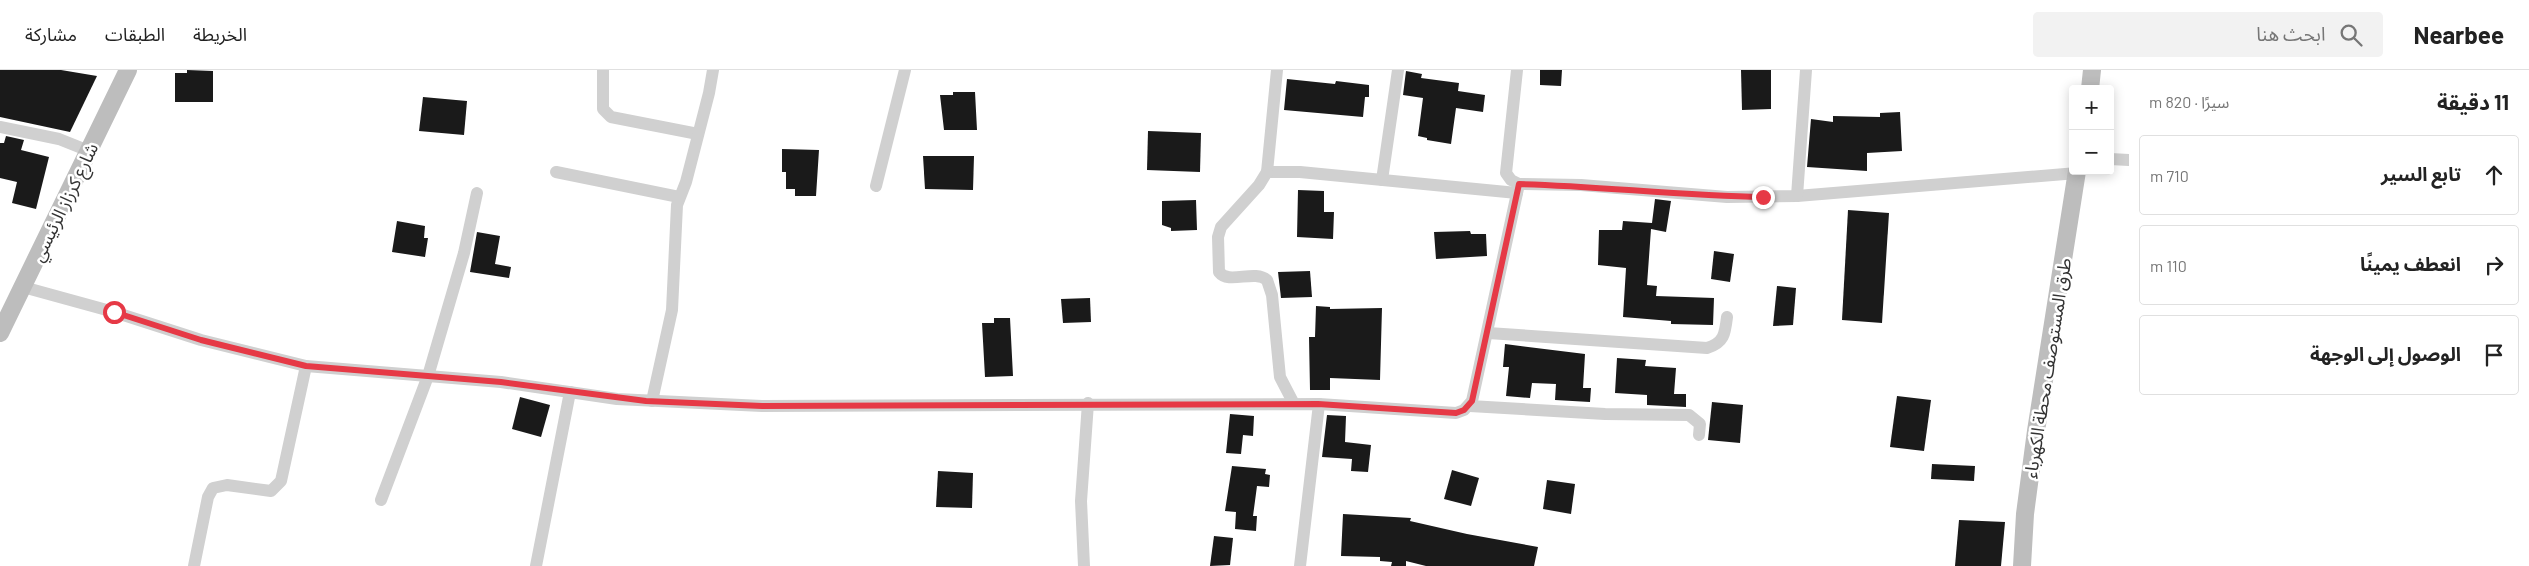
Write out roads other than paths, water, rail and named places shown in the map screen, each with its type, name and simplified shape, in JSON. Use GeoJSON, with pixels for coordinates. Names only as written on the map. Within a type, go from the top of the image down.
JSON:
{"type":"FeatureCollection","features":[{"type":"Feature","properties":{"kind":"street","name":"شارع كرزاز الرئيسي"},"geometry":{"type":"LineString","coordinates":[[0,333],[128,70]]}},
{"type":"Feature","properties":{"kind":"street"},"geometry":{"type":"LineString","coordinates":[[604,70],[604,113],[610,117],[698,134]]}},
{"type":"Feature","properties":{"kind":"street"},"geometry":{"type":"LineString","coordinates":[[652,401],[672,310],[675,284],[675,214],[679,197],[686,182],[709,94],[713,70]]}},
{"type":"Feature","properties":{"kind":"street"},"geometry":{"type":"LineString","coordinates":[[876,186],[905,70]]}},
{"type":"Feature","properties":{"kind":"street"},"geometry":{"type":"LineString","coordinates":[[1277,70],[1267,172],[1259,185],[1220,228],[1218,237],[1219,272],[1227,277],[1256,274],[1268,280],[1272,295],[1280,377],[1294,404]]}},
{"type":"Feature","properties":{"kind":"street"},"geometry":{"type":"LineString","coordinates":[[1382,180],[1398,70]]}},
{"type":"Feature","properties":{"kind":"street"},"geometry":{"type":"LineString","coordinates":[[1517,70],[1506,173],[1518,188]]}},
{"type":"Feature","properties":{"kind":"street"},"geometry":{"type":"LineString","coordinates":[[1797,196],[1806,70]]}},
{"type":"Feature","properties":{"kind":"street"},"geometry":{"type":"LineString","coordinates":[[2090,85],[2092,70]]}},
{"type":"Feature","properties":{"kind":"street"},"geometry":{"type":"LineString","coordinates":[[0,127],[24,130],[59,139],[89,151]]}},
{"type":"Feature","properties":{"kind":"street"},"geometry":{"type":"LineString","coordinates":[[2114,158],[2129,160]]}},
{"type":"Feature","properties":{"kind":"street"},"geometry":{"type":"LineString","coordinates":[[1267,172],[1287,171],[1382,180],[1518,188],[1581,185],[1718,196],[1797,196],[2069,173]]}},
{"type":"Feature","properties":{"kind":"street"},"geometry":{"type":"LineString","coordinates":[[556,172],[679,197]]}},
{"type":"Feature","properties":{"kind":"street","name":"طرق المستوصف محطة الكهرباء"},"geometry":{"type":"LineString","coordinates":[[2022,566],[2025,514],[2036,431],[2077,175]]}},
{"type":"Feature","properties":{"kind":"street"},"geometry":{"type":"LineString","coordinates":[[1470,406],[1488,334],[1518,188]]}},
{"type":"Feature","properties":{"kind":"street"},"geometry":{"type":"LineString","coordinates":[[381,500],[428,376],[464,253],[477,193]]}},
{"type":"Feature","properties":{"kind":"street"},"geometry":{"type":"LineString","coordinates":[[23,287],[225,346],[306,366],[501,382],[652,401],[762,406],[1088,403],[1318,404],[1456,413],[1470,406],[1605,414],[1689,415],[1700,424],[1699,435]]}},
{"type":"Feature","properties":{"kind":"street"},"geometry":{"type":"LineString","coordinates":[[1488,334],[1707,348],[1716,345],[1725,336],[1727,317]]}},
{"type":"Feature","properties":{"kind":"street"},"geometry":{"type":"LineString","coordinates":[[194,566],[208,497],[213,488],[227,485],[271,491],[281,481],[306,366]]}},
{"type":"Feature","properties":{"kind":"street"},"geometry":{"type":"LineString","coordinates":[[536,566],[570,392]]}},
{"type":"Feature","properties":{"kind":"street"},"geometry":{"type":"LineString","coordinates":[[1084,566],[1081,501],[1088,403]]}},
{"type":"Feature","properties":{"kind":"street"},"geometry":{"type":"LineString","coordinates":[[1300,566],[1318,404]]}}]}
